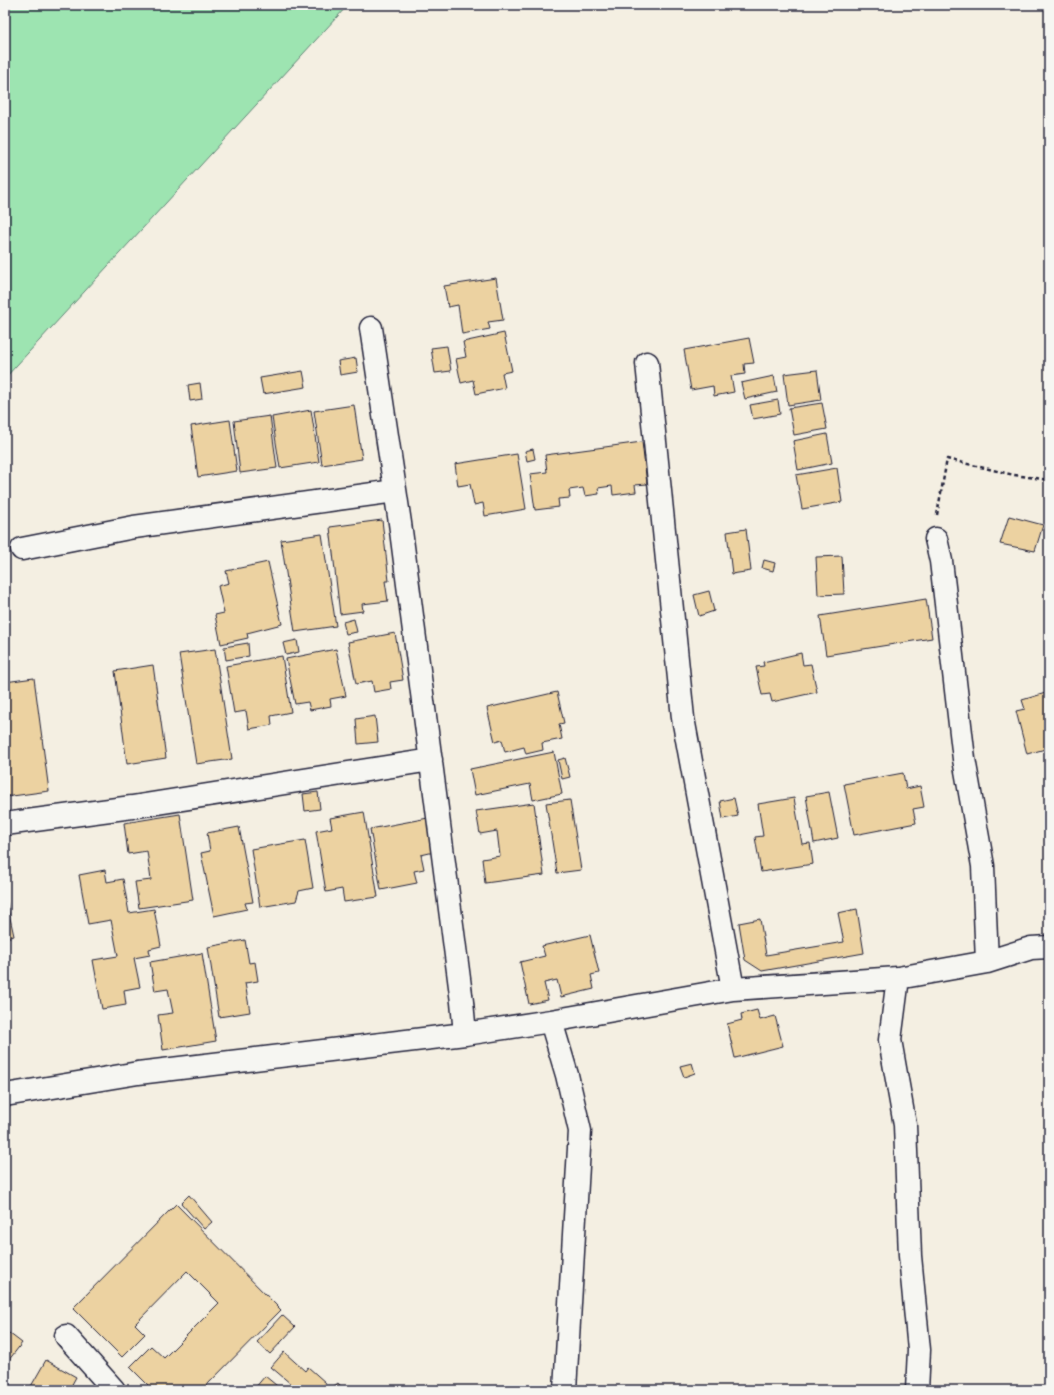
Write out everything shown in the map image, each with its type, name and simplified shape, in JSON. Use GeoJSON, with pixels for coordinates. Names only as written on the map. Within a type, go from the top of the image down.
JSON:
{"type":"FeatureCollection","features":[{"type":"Feature","properties":{"kind":"street"},"geometry":{"type":"LineString","coordinates":[[371,328],[395,491],[465,1034]]}},
{"type":"Feature","properties":{"kind":"street"},"geometry":{"type":"LineString","coordinates":[[647,363],[684,718],[733,990]]}},
{"type":"Feature","properties":{"kind":"street"},"geometry":{"type":"LineString","coordinates":[[22,549],[134,527],[395,491]]}},
{"type":"Feature","properties":{"kind":"street"},"geometry":{"type":"LineString","coordinates":[[936,539],[941,561],[964,760],[983,866],[987,962]]}},
{"type":"Feature","properties":{"kind":"street"},"geometry":{"type":"LineString","coordinates":[[5,824],[132,807],[430,760]]}},
{"type":"Feature","properties":{"kind":"street"},"geometry":{"type":"LineString","coordinates":[[5,1096],[138,1073],[465,1034],[733,990],[898,978],[987,962],[1032,948],[1049,946]]}},
{"type":"Feature","properties":{"kind":"street"},"geometry":{"type":"LineString","coordinates":[[898,978],[890,1040],[905,1125],[910,1256],[919,1350],[917,1390]]}},
{"type":"Feature","properties":{"kind":"street"},"geometry":{"type":"LineString","coordinates":[[551,1021],[567,1075],[580,1131],[565,1390]]}},
{"type":"Feature","properties":{"kind":"street"},"geometry":{"type":"LineString","coordinates":[[66,1336],[114,1390]]}},
{"type":"Feature","properties":{"kind":"path"},"geometry":{"type":"LineString","coordinates":[[936,539],[937,512],[947,459],[1014,475],[1049,480]]}},
{"type":"Feature","properties":{"kind":"green space"},"geometry":{"type":"Polygon","coordinates":[[[5,5],[348,5],[5,378],[5,5]]]}},
{"type":"Feature","properties":{"kind":"building"},"geometry":{"type":"Polygon","coordinates":[[[496,278],[503,320],[488,322],[490,329],[462,334],[458,305],[448,307],[444,286],[496,278]]]}},
{"type":"Feature","properties":{"kind":"building"},"geometry":{"type":"Polygon","coordinates":[[[504,333],[512,371],[502,373],[505,388],[476,394],[473,380],[461,383],[456,359],[466,357],[463,342],[504,333]]]}},
{"type":"Feature","properties":{"kind":"building"},"geometry":{"type":"Polygon","coordinates":[[[749,338],[754,363],[744,364],[745,374],[731,376],[734,392],[714,396],[713,386],[691,390],[684,350],[749,338]]]}},
{"type":"Feature","properties":{"kind":"building"},"geometry":{"type":"Polygon","coordinates":[[[447,346],[451,371],[435,373],[431,348],[447,346]]]}},
{"type":"Feature","properties":{"kind":"building"},"geometry":{"type":"Polygon","coordinates":[[[356,358],[358,372],[340,375],[338,361],[356,358]]]}},
{"type":"Feature","properties":{"kind":"building"},"geometry":{"type":"Polygon","coordinates":[[[817,370],[821,400],[788,405],[784,374],[817,370]]]}},
{"type":"Feature","properties":{"kind":"building"},"geometry":{"type":"Polygon","coordinates":[[[303,371],[306,387],[263,394],[260,378],[303,371]]]}},
{"type":"Feature","properties":{"kind":"building"},"geometry":{"type":"Polygon","coordinates":[[[774,376],[777,392],[745,399],[741,383],[774,376]]]}},
{"type":"Feature","properties":{"kind":"building"},"geometry":{"type":"Polygon","coordinates":[[[200,383],[202,399],[190,401],[188,385],[200,383]]]}},
{"type":"Feature","properties":{"kind":"building"},"geometry":{"type":"Polygon","coordinates":[[[778,400],[780,414],[753,419],[750,405],[778,400]]]}},
{"type":"Feature","properties":{"kind":"building"},"geometry":{"type":"Polygon","coordinates":[[[822,403],[827,429],[794,435],[789,408],[822,403]]]}},
{"type":"Feature","properties":{"kind":"building"},"geometry":{"type":"Polygon","coordinates":[[[354,405],[362,459],[322,465],[314,411],[354,405]]]}},
{"type":"Feature","properties":{"kind":"building"},"geometry":{"type":"Polygon","coordinates":[[[311,410],[319,462],[280,468],[272,417],[311,410]]]}},
{"type":"Feature","properties":{"kind":"building"},"geometry":{"type":"Polygon","coordinates":[[[270,416],[277,468],[240,473],[234,421],[270,416]]]}},
{"type":"Feature","properties":{"kind":"building"},"geometry":{"type":"Polygon","coordinates":[[[230,420],[237,471],[198,477],[191,426],[230,420]]]}},
{"type":"Feature","properties":{"kind":"building"},"geometry":{"type":"Polygon","coordinates":[[[827,434],[832,463],[798,470],[793,441],[827,434]]]}},
{"type":"Feature","properties":{"kind":"building"},"geometry":{"type":"Polygon","coordinates":[[[642,442],[647,484],[635,485],[636,492],[613,495],[612,486],[598,488],[599,494],[585,496],[583,488],[569,490],[570,498],[558,499],[559,507],[535,510],[530,474],[547,472],[545,455],[642,442]]]}},
{"type":"Feature","properties":{"kind":"building"},"geometry":{"type":"Polygon","coordinates":[[[533,449],[535,459],[527,461],[525,451],[533,449]]]}},
{"type":"Feature","properties":{"kind":"building"},"geometry":{"type":"Polygon","coordinates":[[[517,454],[526,509],[485,516],[483,503],[474,505],[470,484],[458,486],[455,464],[517,454]]]}},
{"type":"Feature","properties":{"kind":"building"},"geometry":{"type":"Polygon","coordinates":[[[837,468],[842,502],[802,509],[796,475],[837,468]]]}},
{"type":"Feature","properties":{"kind":"building"},"geometry":{"type":"Polygon","coordinates":[[[1009,516],[1043,525],[1035,551],[1000,544],[1009,516]]]}},
{"type":"Feature","properties":{"kind":"building"},"geometry":{"type":"Polygon","coordinates":[[[382,520],[389,581],[385,581],[388,601],[362,604],[363,611],[340,614],[330,527],[382,520]]]}},
{"type":"Feature","properties":{"kind":"building"},"geometry":{"type":"Polygon","coordinates":[[[746,529],[751,571],[732,574],[727,532],[746,529]]]}},
{"type":"Feature","properties":{"kind":"building"},"geometry":{"type":"Polygon","coordinates":[[[322,534],[336,626],[295,632],[281,540],[322,534]]]}},
{"type":"Feature","properties":{"kind":"building"},"geometry":{"type":"Polygon","coordinates":[[[842,556],[844,594],[818,595],[816,557],[842,556]]]}},
{"type":"Feature","properties":{"kind":"building"},"geometry":{"type":"Polygon","coordinates":[[[764,560],[775,563],[773,571],[762,568],[764,560]]]}},
{"type":"Feature","properties":{"kind":"building"},"geometry":{"type":"Polygon","coordinates":[[[268,562],[282,624],[247,633],[248,638],[221,644],[215,615],[224,613],[218,586],[229,583],[226,571],[268,562]]]}},
{"type":"Feature","properties":{"kind":"building"},"geometry":{"type":"Polygon","coordinates":[[[709,591],[714,611],[699,616],[694,595],[709,591]]]}},
{"type":"Feature","properties":{"kind":"building"},"geometry":{"type":"Polygon","coordinates":[[[926,599],[932,638],[826,655],[820,616],[926,599]]]}},
{"type":"Feature","properties":{"kind":"building"},"geometry":{"type":"Polygon","coordinates":[[[354,619],[357,632],[346,634],[343,622],[354,619]]]}},
{"type":"Feature","properties":{"kind":"building"},"geometry":{"type":"Polygon","coordinates":[[[395,633],[403,680],[390,682],[391,689],[374,692],[372,681],[356,684],[348,642],[395,633]]]}},
{"type":"Feature","properties":{"kind":"building"},"geometry":{"type":"Polygon","coordinates":[[[297,640],[299,652],[286,655],[283,643],[297,640]]]}},
{"type":"Feature","properties":{"kind":"building"},"geometry":{"type":"Polygon","coordinates":[[[248,643],[249,656],[226,660],[224,647],[248,643]]]}},
{"type":"Feature","properties":{"kind":"building"},"geometry":{"type":"Polygon","coordinates":[[[215,649],[232,759],[196,764],[179,654],[215,649]]]}},
{"type":"Feature","properties":{"kind":"building"},"geometry":{"type":"Polygon","coordinates":[[[336,649],[346,696],[330,699],[331,706],[310,710],[308,702],[295,704],[286,659],[336,649]]]}},
{"type":"Feature","properties":{"kind":"building"},"geometry":{"type":"Polygon","coordinates":[[[801,653],[803,665],[811,664],[817,692],[772,702],[770,694],[762,695],[756,667],[764,666],[763,662],[801,653]]]}},
{"type":"Feature","properties":{"kind":"building"},"geometry":{"type":"Polygon","coordinates":[[[282,656],[291,712],[271,716],[272,725],[249,729],[246,711],[234,713],[226,666],[282,656]]]}},
{"type":"Feature","properties":{"kind":"building"},"geometry":{"type":"Polygon","coordinates":[[[153,665],[166,758],[127,764],[115,671],[153,665]]]}},
{"type":"Feature","properties":{"kind":"building"},"geometry":{"type":"Polygon","coordinates":[[[34,678],[49,791],[5,797],[5,682],[34,678]]]}},
{"type":"Feature","properties":{"kind":"building"},"geometry":{"type":"Polygon","coordinates":[[[557,692],[564,723],[559,724],[562,739],[542,743],[543,750],[526,754],[524,747],[505,752],[502,740],[495,742],[487,708],[557,692]]]}},
{"type":"Feature","properties":{"kind":"building"},"geometry":{"type":"Polygon","coordinates":[[[1049,692],[1049,748],[1027,754],[1016,711],[1025,709],[1022,700],[1049,692]]]}},
{"type":"Feature","properties":{"kind":"building"},"geometry":{"type":"Polygon","coordinates":[[[375,716],[378,742],[358,744],[356,719],[375,716]]]}},
{"type":"Feature","properties":{"kind":"building"},"geometry":{"type":"Polygon","coordinates":[[[554,752],[562,794],[533,800],[530,784],[475,795],[470,769],[554,752]]]}},
{"type":"Feature","properties":{"kind":"building"},"geometry":{"type":"Polygon","coordinates":[[[565,758],[570,777],[562,779],[558,760],[565,758]]]}},
{"type":"Feature","properties":{"kind":"building"},"geometry":{"type":"Polygon","coordinates":[[[903,773],[906,789],[920,786],[924,807],[913,809],[916,823],[854,835],[844,784],[903,773]]]}},
{"type":"Feature","properties":{"kind":"building"},"geometry":{"type":"Polygon","coordinates":[[[318,792],[320,809],[305,811],[303,794],[318,792]]]}},
{"type":"Feature","properties":{"kind":"building"},"geometry":{"type":"Polygon","coordinates":[[[829,792],[838,838],[814,843],[806,796],[829,792]]]}},
{"type":"Feature","properties":{"kind":"building"},"geometry":{"type":"Polygon","coordinates":[[[734,798],[738,816],[723,819],[720,801],[734,798]]]}},
{"type":"Feature","properties":{"kind":"building"},"geometry":{"type":"Polygon","coordinates":[[[794,798],[802,844],[810,843],[813,864],[761,872],[755,837],[763,836],[758,804],[794,798]]]}},
{"type":"Feature","properties":{"kind":"building"},"geometry":{"type":"Polygon","coordinates":[[[570,800],[581,870],[557,873],[546,803],[570,800]]]}},
{"type":"Feature","properties":{"kind":"building"},"geometry":{"type":"Polygon","coordinates":[[[534,803],[544,875],[485,883],[482,859],[500,856],[497,831],[480,834],[476,811],[534,803]]]}},
{"type":"Feature","properties":{"kind":"building"},"geometry":{"type":"Polygon","coordinates":[[[364,812],[378,897],[344,902],[342,889],[326,892],[316,831],[332,828],[330,818],[364,812]]]}},
{"type":"Feature","properties":{"kind":"building"},"geometry":{"type":"Polygon","coordinates":[[[180,814],[193,900],[139,908],[135,882],[151,880],[147,851],[128,854],[124,823],[180,814]]]}},
{"type":"Feature","properties":{"kind":"building"},"geometry":{"type":"Polygon","coordinates":[[[428,818],[434,852],[421,855],[424,869],[414,871],[417,883],[381,890],[370,829],[428,818]]]}},
{"type":"Feature","properties":{"kind":"building"},"geometry":{"type":"Polygon","coordinates":[[[239,827],[253,902],[245,903],[247,909],[214,916],[201,853],[210,851],[207,833],[239,827]]]}},
{"type":"Feature","properties":{"kind":"building"},"geometry":{"type":"Polygon","coordinates":[[[305,840],[313,888],[299,891],[296,901],[260,907],[251,849],[305,840]]]}},
{"type":"Feature","properties":{"kind":"building"},"geometry":{"type":"Polygon","coordinates":[[[105,870],[107,882],[123,879],[129,913],[154,909],[161,946],[149,949],[150,955],[134,958],[140,987],[124,990],[126,1005],[102,1009],[93,960],[118,956],[111,920],[88,924],[79,875],[105,870]]]}},
{"type":"Feature","properties":{"kind":"building"},"geometry":{"type":"Polygon","coordinates":[[[5,895],[14,936],[5,938],[5,895]]]}},
{"type":"Feature","properties":{"kind":"building"},"geometry":{"type":"Polygon","coordinates":[[[857,909],[864,953],[762,971],[745,960],[739,923],[760,919],[766,955],[844,942],[838,913],[857,909]]]}},
{"type":"Feature","properties":{"kind":"building"},"geometry":{"type":"Polygon","coordinates":[[[590,935],[599,973],[591,975],[594,989],[561,997],[557,980],[544,983],[548,1000],[529,1004],[520,962],[545,956],[542,946],[590,935]]]}},
{"type":"Feature","properties":{"kind":"building"},"geometry":{"type":"Polygon","coordinates":[[[245,940],[249,963],[255,962],[258,981],[245,983],[250,1012],[219,1017],[208,947],[245,940]]]}},
{"type":"Feature","properties":{"kind":"building"},"geometry":{"type":"Polygon","coordinates":[[[202,953],[216,1041],[163,1050],[158,1015],[173,1013],[168,989],[155,991],[150,962],[202,953]]]}},
{"type":"Feature","properties":{"kind":"building"},"geometry":{"type":"Polygon","coordinates":[[[757,1010],[760,1020],[775,1016],[783,1046],[735,1058],[727,1024],[742,1020],[741,1014],[757,1010]]]}},
{"type":"Feature","properties":{"kind":"building"},"geometry":{"type":"Polygon","coordinates":[[[692,1063],[695,1073],[684,1077],[680,1066],[692,1063]]]}},
{"type":"Feature","properties":{"kind":"building"},"geometry":{"type":"Polygon","coordinates":[[[189,1195],[212,1222],[204,1229],[181,1203],[189,1195]]]}},
{"type":"Feature","properties":{"kind":"building"},"geometry":{"type":"Polygon","coordinates":[[[176,1204],[281,1310],[202,1390],[153,1390],[130,1367],[151,1346],[164,1358],[219,1303],[187,1271],[135,1324],[145,1334],[122,1357],[73,1308],[176,1204]]]}},
{"type":"Feature","properties":{"kind":"building"},"geometry":{"type":"Polygon","coordinates":[[[282,1315],[295,1327],[270,1354],[257,1342],[282,1315]]]}},
{"type":"Feature","properties":{"kind":"building"},"geometry":{"type":"Polygon","coordinates":[[[5,1330],[22,1343],[5,1365],[5,1330]]]}},
{"type":"Feature","properties":{"kind":"building"},"geometry":{"type":"Polygon","coordinates":[[[284,1352],[305,1371],[308,1367],[326,1383],[319,1390],[293,1390],[291,1384],[271,1367],[284,1352]]]}},
{"type":"Feature","properties":{"kind":"building"},"geometry":{"type":"Polygon","coordinates":[[[46,1360],[76,1377],[69,1390],[33,1390],[30,1388],[46,1360]]]}},
{"type":"Feature","properties":{"kind":"building"},"geometry":{"type":"Polygon","coordinates":[[[265,1376],[282,1390],[257,1390],[255,1388],[265,1376]]]}},
{"type":"Feature","properties":{"kind":"building"},"geometry":{"type":"Polygon","coordinates":[[[338,1383],[344,1390],[329,1390],[338,1383]]]}}]}
